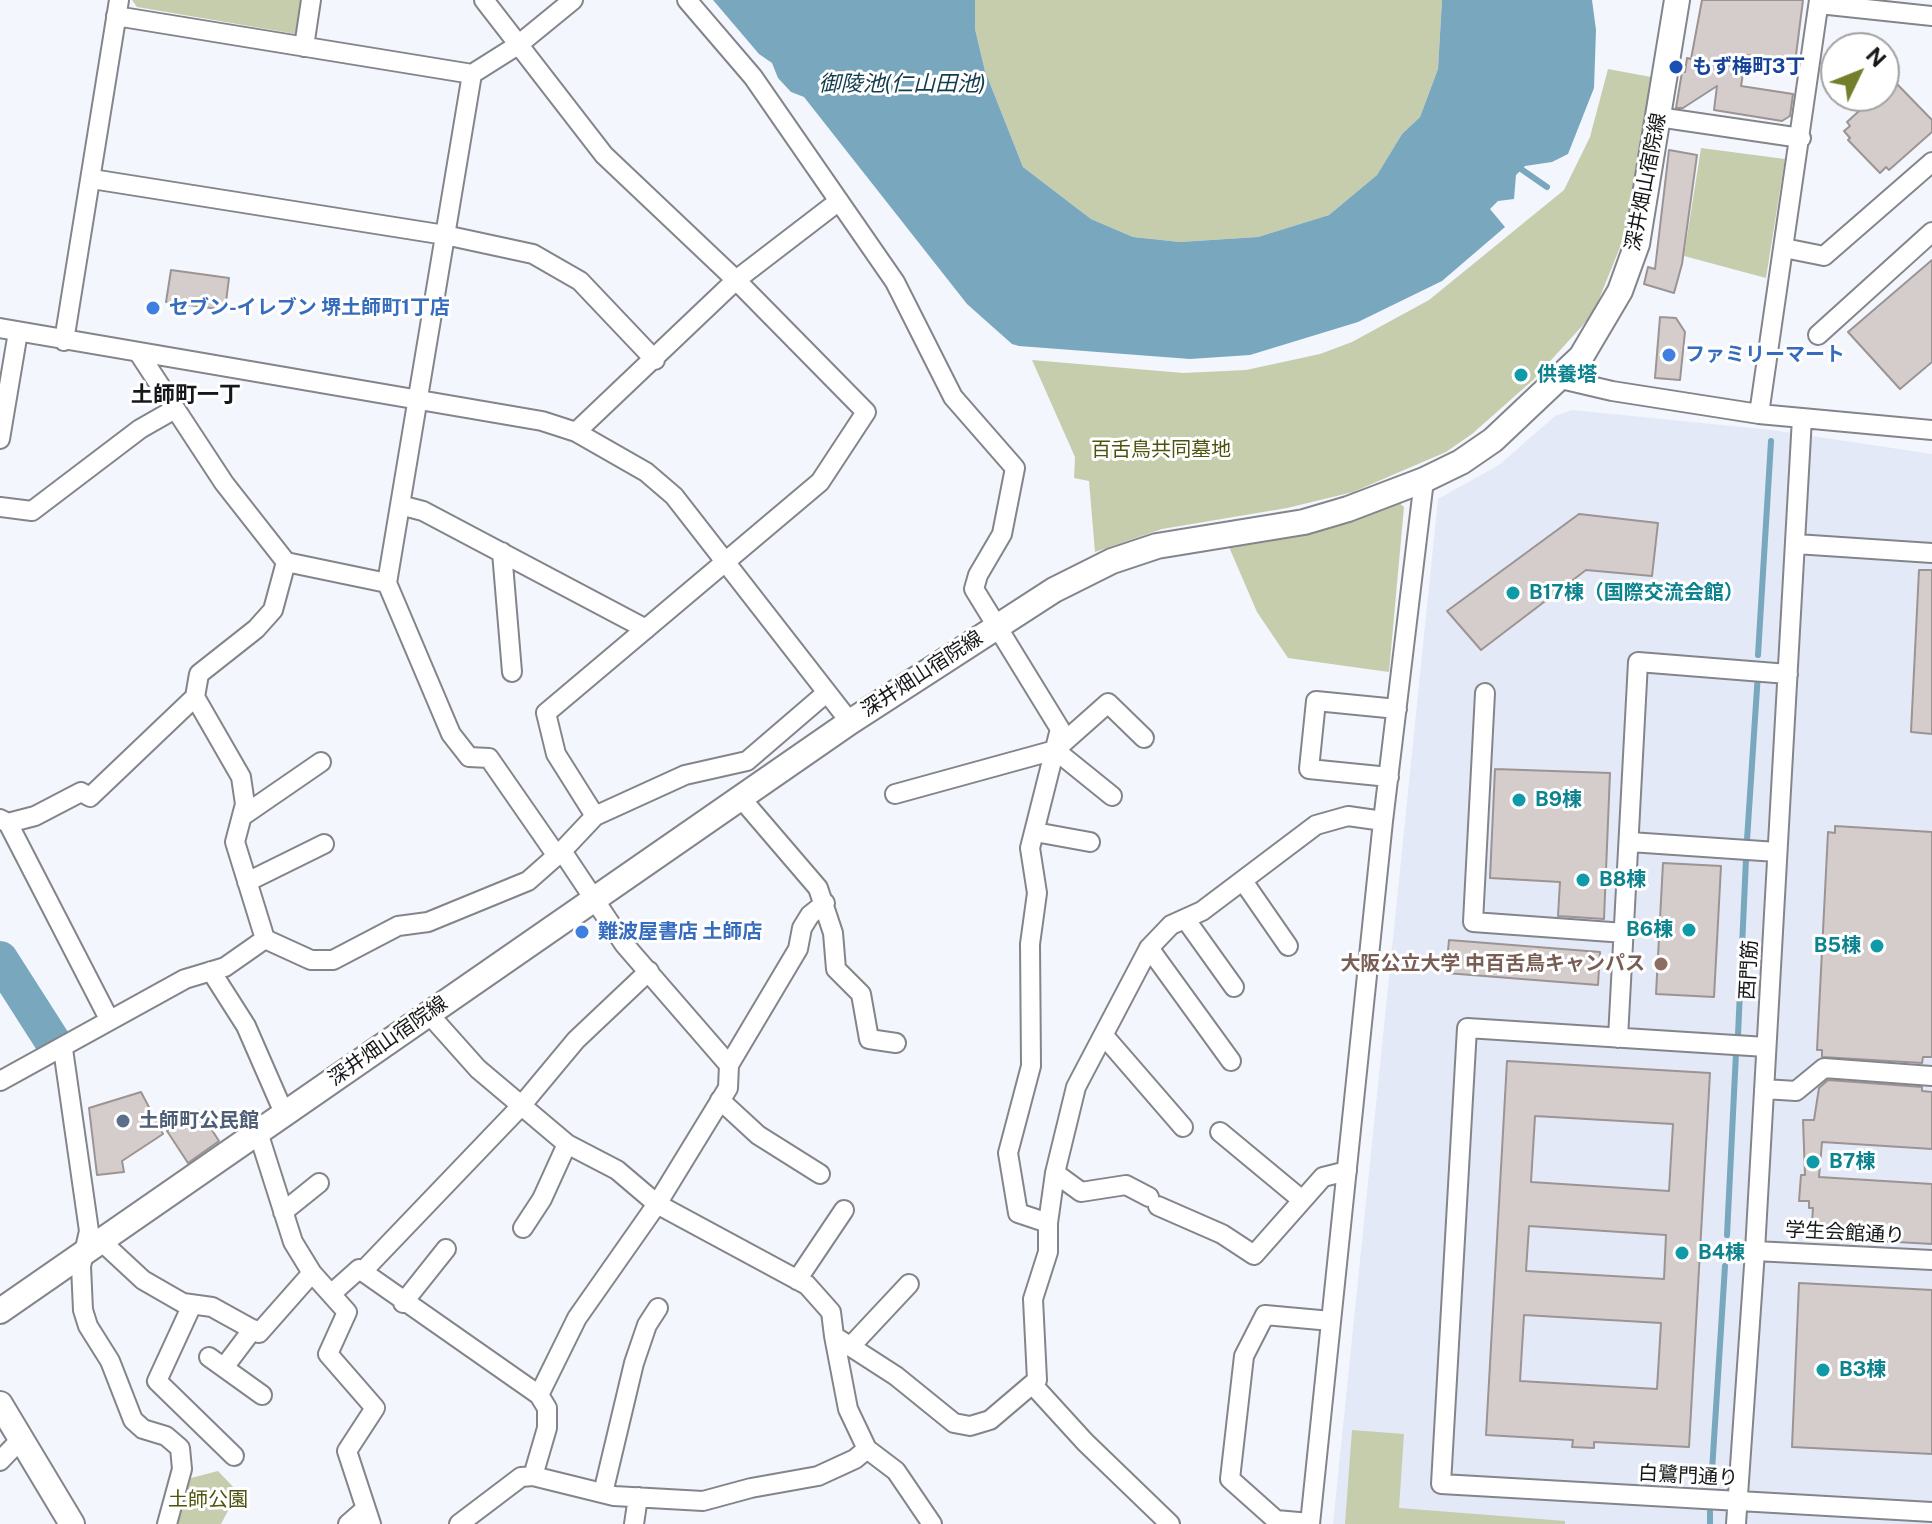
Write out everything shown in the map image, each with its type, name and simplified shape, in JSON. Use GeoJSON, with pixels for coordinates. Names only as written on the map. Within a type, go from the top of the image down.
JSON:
{"type":"FeatureCollection","features":[{"type":"Feature","properties":{"kind":"main road","name":"深井畑山宿院線"},"geometry":{"type":"LineString","coordinates":[[0,1311],[593,898],[994,626],[1112,561],[1157,546],[1304,522],[1424,480],[1493,440],[1561,379],[1599,332],[1620,291],[1637,244],[1677,0]]}},
{"type":"Feature","properties":{"kind":"main road"},"geometry":{"type":"LineString","coordinates":[[0,1404],[72,1524]]}},
{"type":"Feature","properties":{"kind":"street"},"geometry":{"type":"LineString","coordinates":[[304,47],[311,0]]}},
{"type":"Feature","properties":{"kind":"street"},"geometry":{"type":"LineString","coordinates":[[484,0],[604,155],[736,280],[866,412],[820,482],[546,713],[556,754],[595,816]]}},
{"type":"Feature","properties":{"kind":"street"},"geometry":{"type":"LineString","coordinates":[[64,341],[118,8],[304,47],[472,74],[518,45],[573,0]]}},
{"type":"Feature","properties":{"kind":"street"},"geometry":{"type":"LineString","coordinates":[[687,0],[753,77],[895,282],[953,397],[1015,468],[1002,534],[978,575],[974,589],[1060,729],[1030,848],[1037,893],[1030,944],[1031,1066],[1008,1153],[1018,1213],[1048,1223]]}},
{"type":"Feature","properties":{"kind":"street"},"geometry":{"type":"LineString","coordinates":[[1759,414],[1819,2],[1932,16]]}},
{"type":"Feature","properties":{"kind":"street"},"geometry":{"type":"LineString","coordinates":[[472,74],[387,583],[451,734],[469,757],[478,755],[489,758],[624,944],[729,1065]]}},
{"type":"Feature","properties":{"kind":"street"},"geometry":{"type":"LineString","coordinates":[[1658,117],[1801,138]]}},
{"type":"Feature","properties":{"kind":"street"},"geometry":{"type":"LineString","coordinates":[[1784,248],[1824,256],[1932,162]]}},
{"type":"Feature","properties":{"kind":"street"},"geometry":{"type":"LineString","coordinates":[[92,179],[445,235],[533,254],[580,281],[655,360]]}},
{"type":"Feature","properties":{"kind":"street"},"geometry":{"type":"LineString","coordinates":[[576,432],[736,280],[839,201]]}},
{"type":"Feature","properties":{"kind":"street"},"geometry":{"type":"LineString","coordinates":[[1818,335],[1932,232]]}},
{"type":"Feature","properties":{"kind":"street"},"geometry":{"type":"LineString","coordinates":[[0,439],[9,330],[140,355],[542,421],[576,432],[618,454],[665,488],[727,561],[825,694],[850,722]]}},
{"type":"Feature","properties":{"kind":"street"},"geometry":{"type":"LineString","coordinates":[[140,355],[224,483],[286,562],[387,583]]}},
{"type":"Feature","properties":{"kind":"street"},"geometry":{"type":"LineString","coordinates":[[1561,379],[1612,391],[1759,414],[1932,430]]}},
{"type":"Feature","properties":{"kind":"street"},"geometry":{"type":"LineString","coordinates":[[0,507],[32,511],[140,429],[175,409]]}},
{"type":"Feature","properties":{"kind":"street","name":"西門筋"},"geometry":{"type":"LineString","coordinates":[[1736,1524],[1755,1251],[1802,418]]}},
{"type":"Feature","properties":{"kind":"street"},"geometry":{"type":"LineString","coordinates":[[1331,1321],[1265,1315],[1244,1356],[1230,1479],[1276,1520],[1310,1523],[1383,821],[1424,480]]}},
{"type":"Feature","properties":{"kind":"street"},"geometry":{"type":"LineString","coordinates":[[400,505],[423,511],[646,629]]}},
{"type":"Feature","properties":{"kind":"street"},"geometry":{"type":"LineString","coordinates":[[1796,544],[1932,553]]}},
{"type":"Feature","properties":{"kind":"street"},"geometry":{"type":"LineString","coordinates":[[502,552],[512,672]]}},
{"type":"Feature","properties":{"kind":"street"},"geometry":{"type":"LineString","coordinates":[[109,1019],[4,821],[35,816],[81,792],[90,797],[195,697],[199,674],[256,629],[273,610],[286,562]]}},
{"type":"Feature","properties":{"kind":"street"},"geometry":{"type":"LineString","coordinates":[[1766,1047],[1618,1038],[1638,662],[1788,674]]}},
{"type":"Feature","properties":{"kind":"street"},"geometry":{"type":"LineString","coordinates":[[1485,693],[1473,922],[1625,933]]}},
{"type":"Feature","properties":{"kind":"street"},"geometry":{"type":"LineString","coordinates":[[195,697],[241,777],[244,815],[235,842],[265,939],[311,960],[333,960],[398,926],[428,922],[528,881],[595,816],[685,775],[747,761],[825,694]]}},
{"type":"Feature","properties":{"kind":"street"},"geometry":{"type":"LineString","coordinates":[[1389,777],[1309,769],[1316,701],[1397,709]]}},
{"type":"Feature","properties":{"kind":"street"},"geometry":{"type":"LineString","coordinates":[[895,794],[1055,750],[1108,703],[1144,738]]}},
{"type":"Feature","properties":{"kind":"street"},"geometry":{"type":"LineString","coordinates":[[1055,750],[1112,796]]}},
{"type":"Feature","properties":{"kind":"street"},"geometry":{"type":"LineString","coordinates":[[244,815],[321,762]]}},
{"type":"Feature","properties":{"kind":"street"},"geometry":{"type":"LineString","coordinates":[[740,797],[806,872],[825,903],[833,933],[836,969],[861,994],[869,1039],[896,1043]]}},
{"type":"Feature","properties":{"kind":"street"},"geometry":{"type":"LineString","coordinates":[[834,1336],[896,1376],[954,1423],[970,1426],[990,1420],[1033,1385],[1037,1380],[1033,1299],[1048,1252],[1048,1223],[1055,1173],[1076,1087],[1105,1037],[1149,948],[1171,925],[1186,920],[1243,881],[1316,825],[1335,817],[1383,821]]}},
{"type":"Feature","properties":{"kind":"street"},"geometry":{"type":"LineString","coordinates":[[1035,832],[1090,842]]}},
{"type":"Feature","properties":{"kind":"street"},"geometry":{"type":"LineString","coordinates":[[1630,842],[1777,852]]}},
{"type":"Feature","properties":{"kind":"street"},"geometry":{"type":"LineString","coordinates":[[247,882],[324,844]]}},
{"type":"Feature","properties":{"kind":"street"},"geometry":{"type":"LineString","coordinates":[[1243,881],[1288,946]]}},
{"type":"Feature","properties":{"kind":"street"},"geometry":{"type":"LineString","coordinates":[[539,1395],[577,1318],[657,1204],[728,1088],[729,1065],[798,949],[802,928],[810,915],[825,903]]}},
{"type":"Feature","properties":{"kind":"street"},"geometry":{"type":"LineString","coordinates":[[1186,920],[1234,987]]}},
{"type":"Feature","properties":{"kind":"street"},"geometry":{"type":"LineString","coordinates":[[0,1081],[185,979],[225,967],[265,939]]}},
{"type":"Feature","properties":{"kind":"street"},"geometry":{"type":"LineString","coordinates":[[1149,948],[1231,1061]]}},
{"type":"Feature","properties":{"kind":"street"},"geometry":{"type":"LineString","coordinates":[[211,971],[246,1026],[284,1113]]}},
{"type":"Feature","properties":{"kind":"street"},"geometry":{"type":"LineString","coordinates":[[362,1272],[521,1106],[576,1040],[649,971]]}},
{"type":"Feature","properties":{"kind":"street"},"geometry":{"type":"LineString","coordinates":[[428,1013],[478,1069],[567,1144],[617,1170],[657,1204],[807,1285],[831,1312],[848,1409],[867,1449],[896,1471],[932,1524]]}},
{"type":"Feature","properties":{"kind":"street","name":"白鷺門通り"},"geometry":{"type":"LineString","coordinates":[[1618,1038],[1467,1028],[1441,1484],[1932,1512]]}},
{"type":"Feature","properties":{"kind":"street"},"geometry":{"type":"LineString","coordinates":[[1105,1037],[1183,1127]]}},
{"type":"Feature","properties":{"kind":"street"},"geometry":{"type":"LineString","coordinates":[[63,1049],[92,1248],[80,1290],[86,1319],[110,1361],[130,1416],[143,1429],[166,1436],[180,1448],[182,1469],[167,1524]]}},
{"type":"Feature","properties":{"kind":"street"},"geometry":{"type":"LineString","coordinates":[[1764,1089],[1796,1091],[1824,1068],[1932,1076]]}},
{"type":"Feature","properties":{"kind":"street"},"geometry":{"type":"LineString","coordinates":[[720,1100],[758,1135],[820,1174]]}},
{"type":"Feature","properties":{"kind":"street"},"geometry":{"type":"LineString","coordinates":[[258,1132],[293,1242],[312,1273],[347,1312],[328,1354],[375,1408],[347,1451],[368,1517],[348,1524]]}},
{"type":"Feature","properties":{"kind":"street"},"geometry":{"type":"LineString","coordinates":[[1220,1132],[1302,1200]]}},
{"type":"Feature","properties":{"kind":"street"},"geometry":{"type":"LineString","coordinates":[[523,1228],[542,1199],[567,1144]]}},
{"type":"Feature","properties":{"kind":"street"},"geometry":{"type":"LineString","coordinates":[[1055,1173],[1081,1192],[1126,1185],[1153,1202],[1222,1234],[1254,1255],[1323,1177],[1347,1171]]}},
{"type":"Feature","properties":{"kind":"street"},"geometry":{"type":"LineString","coordinates":[[283,1212],[319,1183]]}},
{"type":"Feature","properties":{"kind":"street"},"geometry":{"type":"LineString","coordinates":[[797,1280],[844,1210]]}},
{"type":"Feature","properties":{"kind":"street"},"geometry":{"type":"LineString","coordinates":[[92,1248],[183,1303],[212,1307],[259,1333],[312,1273]]}},
{"type":"Feature","properties":{"kind":"street"},"geometry":{"type":"LineString","coordinates":[[403,1303],[446,1249]]}},
{"type":"Feature","properties":{"kind":"street","name":"学生会館通り"},"geometry":{"type":"LineString","coordinates":[[1755,1251],[1932,1260]]}},
{"type":"Feature","properties":{"kind":"street"},"geometry":{"type":"LineString","coordinates":[[331,1294],[359,1269],[403,1303],[539,1395],[547,1408],[547,1428],[533,1476]]}},
{"type":"Feature","properties":{"kind":"street"},"geometry":{"type":"LineString","coordinates":[[850,1347],[909,1284]]}},
{"type":"Feature","properties":{"kind":"street"},"geometry":{"type":"LineString","coordinates":[[192,1305],[157,1381],[234,1456]]}},
{"type":"Feature","properties":{"kind":"street"},"geometry":{"type":"LineString","coordinates":[[603,1493],[634,1363],[647,1325],[658,1308]]}},
{"type":"Feature","properties":{"kind":"street"},"geometry":{"type":"LineString","coordinates":[[253,1329],[217,1361],[262,1395]]}},
{"type":"Feature","properties":{"kind":"street"},"geometry":{"type":"LineString","coordinates":[[1033,1385],[1085,1442],[1170,1524]]}},
{"type":"Feature","properties":{"kind":"street"},"geometry":{"type":"LineString","coordinates":[[0,1461],[22,1438]]}},
{"type":"Feature","properties":{"kind":"street"},"geometry":{"type":"LineString","coordinates":[[459,1524],[521,1477],[533,1476],[603,1493],[703,1501],[751,1488],[818,1476],[855,1459],[867,1449]]}},
{"type":"Feature","properties":{"kind":"street"},"geometry":{"type":"LineString","coordinates":[[634,1524],[638,1497]]}},
{"type":"Feature","properties":{"kind":"shaded area","name":"大阪公立大学 中百舌鳥キャンパス"},"geometry":{"type":"Polygon","coordinates":[[[1572,410],[1772,430],[1932,454],[1932,1524],[1333,1524],[1438,499],[1499,465],[1555,416],[1572,410]]]}},
{"type":"Feature","properties":{"kind":"green space"},"geometry":{"type":"Polygon","coordinates":[[[132,0],[307,0],[303,30],[296,34],[137,7],[132,0]]]}},
{"type":"Feature","properties":{"kind":"green space"},"geometry":{"type":"Polygon","coordinates":[[[975,0],[1442,0],[1438,69],[1420,117],[1402,134],[1377,175],[1329,215],[1258,237],[1180,242],[1133,237],[1091,219],[1023,167],[985,71],[975,29],[975,0]]]}},
{"type":"Feature","properties":{"kind":"green space","name":"百舌鳥共同墓地"},"geometry":{"type":"Polygon","coordinates":[[[1608,69],[1651,77],[1627,230],[1593,314],[1533,380],[1472,434],[1446,452],[1353,492],[1287,508],[1162,529],[1095,552],[1089,481],[1074,478],[1075,457],[1032,360],[1183,373],[1246,370],[1320,354],[1352,342],[1429,300],[1564,190],[1590,137],[1608,69]]]}},
{"type":"Feature","properties":{"kind":"green space"},"geometry":{"type":"Polygon","coordinates":[[[1701,148],[1785,159],[1766,278],[1684,256],[1701,148]]]}},
{"type":"Feature","properties":{"kind":"green space"},"geometry":{"type":"Polygon","coordinates":[[[1398,502],[1404,507],[1389,672],[1288,658],[1257,612],[1229,547],[1301,533],[1398,502]]]}},
{"type":"Feature","properties":{"kind":"green space"},"geometry":{"type":"Polygon","coordinates":[[[1352,1430],[1404,1434],[1399,1508],[1565,1521],[1565,1524],[1345,1524],[1352,1430]]]}},
{"type":"Feature","properties":{"kind":"green space","name":"土師公園"},"geometry":{"type":"Polygon","coordinates":[[[218,1471],[238,1492],[221,1524],[176,1524],[191,1478],[218,1471]]]}},
{"type":"Feature","properties":{"kind":"water","name":"御陵池(仁山田池)"},"geometry":{"type":"Polygon","coordinates":[[[713,0],[975,0],[975,29],[985,71],[1023,167],[1091,219],[1133,237],[1180,242],[1258,237],[1329,215],[1377,175],[1402,134],[1420,117],[1438,69],[1442,0],[1592,0],[1596,30],[1594,88],[1568,154],[1552,162],[1525,166],[1516,175],[1514,199],[1498,201],[1490,209],[1505,227],[1442,281],[1358,322],[1250,355],[1190,359],[1019,346],[1012,344],[967,304],[804,97],[791,92],[778,78],[772,63],[759,54],[713,0]]]}},
{"type":"Feature","properties":{"kind":"building"},"geometry":{"type":"Polygon","coordinates":[[[1702,0],[1803,0],[1795,63],[1746,55],[1741,86],[1793,94],[1790,116],[1782,121],[1714,110],[1717,86],[1683,108],[1676,108],[1682,72],[1685,72],[1687,58],[1691,59],[1702,0]]]}},
{"type":"Feature","properties":{"kind":"building"},"geometry":{"type":"Polygon","coordinates":[[[1900,87],[1932,120],[1932,132],[1889,170],[1886,167],[1880,173],[1848,140],[1850,138],[1844,131],[1850,126],[1847,122],[1858,112],[1900,112],[1900,87]]]}},
{"type":"Feature","properties":{"kind":"building"},"geometry":{"type":"Polygon","coordinates":[[[1669,150],[1697,155],[1682,264],[1674,293],[1644,284],[1648,267],[1655,269],[1669,150]]]}},
{"type":"Feature","properties":{"kind":"building"},"geometry":{"type":"Polygon","coordinates":[[[1932,260],[1932,362],[1900,389],[1848,332],[1932,260]]]}},
{"type":"Feature","properties":{"kind":"building"},"geometry":{"type":"Polygon","coordinates":[[[171,270],[229,278],[225,310],[166,302],[171,270]]]}},
{"type":"Feature","properties":{"kind":"building","name":"ファミリーマート"},"geometry":{"type":"Polygon","coordinates":[[[1660,317],[1676,318],[1685,332],[1680,380],[1655,378],[1660,317]]]}},
{"type":"Feature","properties":{"kind":"building","name":"B17棟（国際交流会館）"},"geometry":{"type":"Polygon","coordinates":[[[1579,514],[1658,523],[1652,576],[1586,570],[1481,650],[1447,611],[1579,514]]]}},
{"type":"Feature","properties":{"kind":"building"},"geometry":{"type":"Polygon","coordinates":[[[1919,570],[1932,570],[1932,734],[1911,732],[1919,570]]]}},
{"type":"Feature","properties":{"kind":"building"},"geometry":{"type":"Polygon","coordinates":[[[1495,769],[1610,773],[1604,919],[1558,916],[1560,882],[1490,878],[1495,769]]]}},
{"type":"Feature","properties":{"kind":"building","name":"B5棟"},"geometry":{"type":"Polygon","coordinates":[[[1835,826],[1932,832],[1932,1057],[1923,1057],[1922,1063],[1822,1057],[1822,1050],[1817,1050],[1828,832],[1835,833],[1835,826]]]}},
{"type":"Feature","properties":{"kind":"building","name":"B6棟"},"geometry":{"type":"Polygon","coordinates":[[[1663,863],[1721,866],[1714,997],[1656,994],[1663,863]]]}},
{"type":"Feature","properties":{"kind":"building"},"geometry":{"type":"Polygon","coordinates":[[[1449,940],[1600,952],[1598,985],[1446,973],[1449,940]]]}},
{"type":"Feature","properties":{"kind":"building","name":"B4棟"},"geometry":{"type":"Polygon","coordinates":[[[1507,1061],[1710,1073],[1689,1447],[1594,1442],[1594,1448],[1572,1447],[1573,1440],[1486,1435],[1507,1061]],[[1535,1116],[1531,1182],[1669,1191],[1673,1124],[1535,1116]],[[1529,1226],[1526,1271],[1664,1279],[1666,1235],[1529,1226]],[[1524,1315],[1520,1381],[1657,1389],[1661,1323],[1524,1315]]]}},
{"type":"Feature","properties":{"kind":"building","name":"B7棟"},"geometry":{"type":"Polygon","coordinates":[[[1828,1080],[1922,1087],[1922,1091],[1932,1092],[1932,1149],[1822,1142],[1819,1177],[1932,1184],[1932,1244],[1811,1237],[1813,1208],[1809,1208],[1809,1201],[1799,1201],[1801,1175],[1805,1175],[1803,1120],[1814,1120],[1819,1088],[1828,1080]]]}},
{"type":"Feature","properties":{"kind":"building","name":"土師町公民館"},"geometry":{"type":"Polygon","coordinates":[[[141,1092],[163,1134],[122,1161],[124,1172],[97,1175],[89,1108],[141,1092]]]}},
{"type":"Feature","properties":{"kind":"building"},"geometry":{"type":"Polygon","coordinates":[[[199,1110],[219,1141],[188,1163],[167,1131],[199,1110]]]}},
{"type":"Feature","properties":{"kind":"building","name":"B3棟"},"geometry":{"type":"Polygon","coordinates":[[[1799,1283],[1932,1290],[1932,1454],[1792,1447],[1799,1283]]]}},
{"type":"Feature","properties":{"kind":"waterway"},"geometry":{"type":"LineString","coordinates":[[1521,169],[1547,187]]}},
{"type":"Feature","properties":{"kind":"waterway"},"geometry":{"type":"LineString","coordinates":[[1758,655],[1771,441]]}},
{"type":"Feature","properties":{"kind":"waterway"},"geometry":{"type":"LineString","coordinates":[[1747,840],[1758,673]]}},
{"type":"Feature","properties":{"kind":"waterway"},"geometry":{"type":"LineString","coordinates":[[1738,1035],[1746,859]]}},
{"type":"Feature","properties":{"kind":"waterway"},"geometry":{"type":"LineString","coordinates":[[0,959],[53,1042]]}},
{"type":"Feature","properties":{"kind":"waterway"},"geometry":{"type":"LineString","coordinates":[[1727,1235],[1736,1053]]}},
{"type":"Feature","properties":{"kind":"waterway"},"geometry":{"type":"LineString","coordinates":[[1712,1471],[1725,1266]]}},
{"type":"Feature","properties":{"kind":"waterway"},"geometry":{"type":"LineString","coordinates":[[1710,1512],[1710,1524]]}},
{"type":"Feature","properties":{"kind":"place","name":"もず梅町3丁"},"geometry":{"type":"Point","coordinates":[1676,67]}},
{"type":"Feature","properties":{"kind":"place","name":"セブン-イレブン 堺土師町1丁店"},"geometry":{"type":"Point","coordinates":[153,308]}},
{"type":"Feature","properties":{"kind":"place","name":"ファミリーマート"},"geometry":{"type":"Point","coordinates":[1669,355]}},
{"type":"Feature","properties":{"kind":"place","name":"供養塔"},"geometry":{"type":"Point","coordinates":[1521,375]}},
{"type":"Feature","properties":{"kind":"place","name":"B17棟（国際交流会館）"},"geometry":{"type":"Point","coordinates":[1513,593]}},
{"type":"Feature","properties":{"kind":"place","name":"B9棟"},"geometry":{"type":"Point","coordinates":[1519,800]}},
{"type":"Feature","properties":{"kind":"place","name":"B8棟"},"geometry":{"type":"Point","coordinates":[1583,880]}},
{"type":"Feature","properties":{"kind":"place","name":"B6棟"},"geometry":{"type":"Point","coordinates":[1689,930]}},
{"type":"Feature","properties":{"kind":"place","name":"難波屋書店 土師店"},"geometry":{"type":"Point","coordinates":[582,932]}},
{"type":"Feature","properties":{"kind":"place","name":"B5棟"},"geometry":{"type":"Point","coordinates":[1877,946]}},
{"type":"Feature","properties":{"kind":"place","name":"大阪公立大学 中百舌鳥キャンパス"},"geometry":{"type":"Point","coordinates":[1661,964]}},
{"type":"Feature","properties":{"kind":"place","name":"土師町公民館"},"geometry":{"type":"Point","coordinates":[123,1121]}},
{"type":"Feature","properties":{"kind":"place","name":"B7棟"},"geometry":{"type":"Point","coordinates":[1813,1162]}},
{"type":"Feature","properties":{"kind":"place","name":"B4棟"},"geometry":{"type":"Point","coordinates":[1682,1253]}},
{"type":"Feature","properties":{"kind":"place","name":"B3棟"},"geometry":{"type":"Point","coordinates":[1823,1370]}},
{"type":"Feature","properties":{"kind":"district","name":"土師町一丁"},"geometry":{"type":"Point","coordinates":[186,395]}}]}
